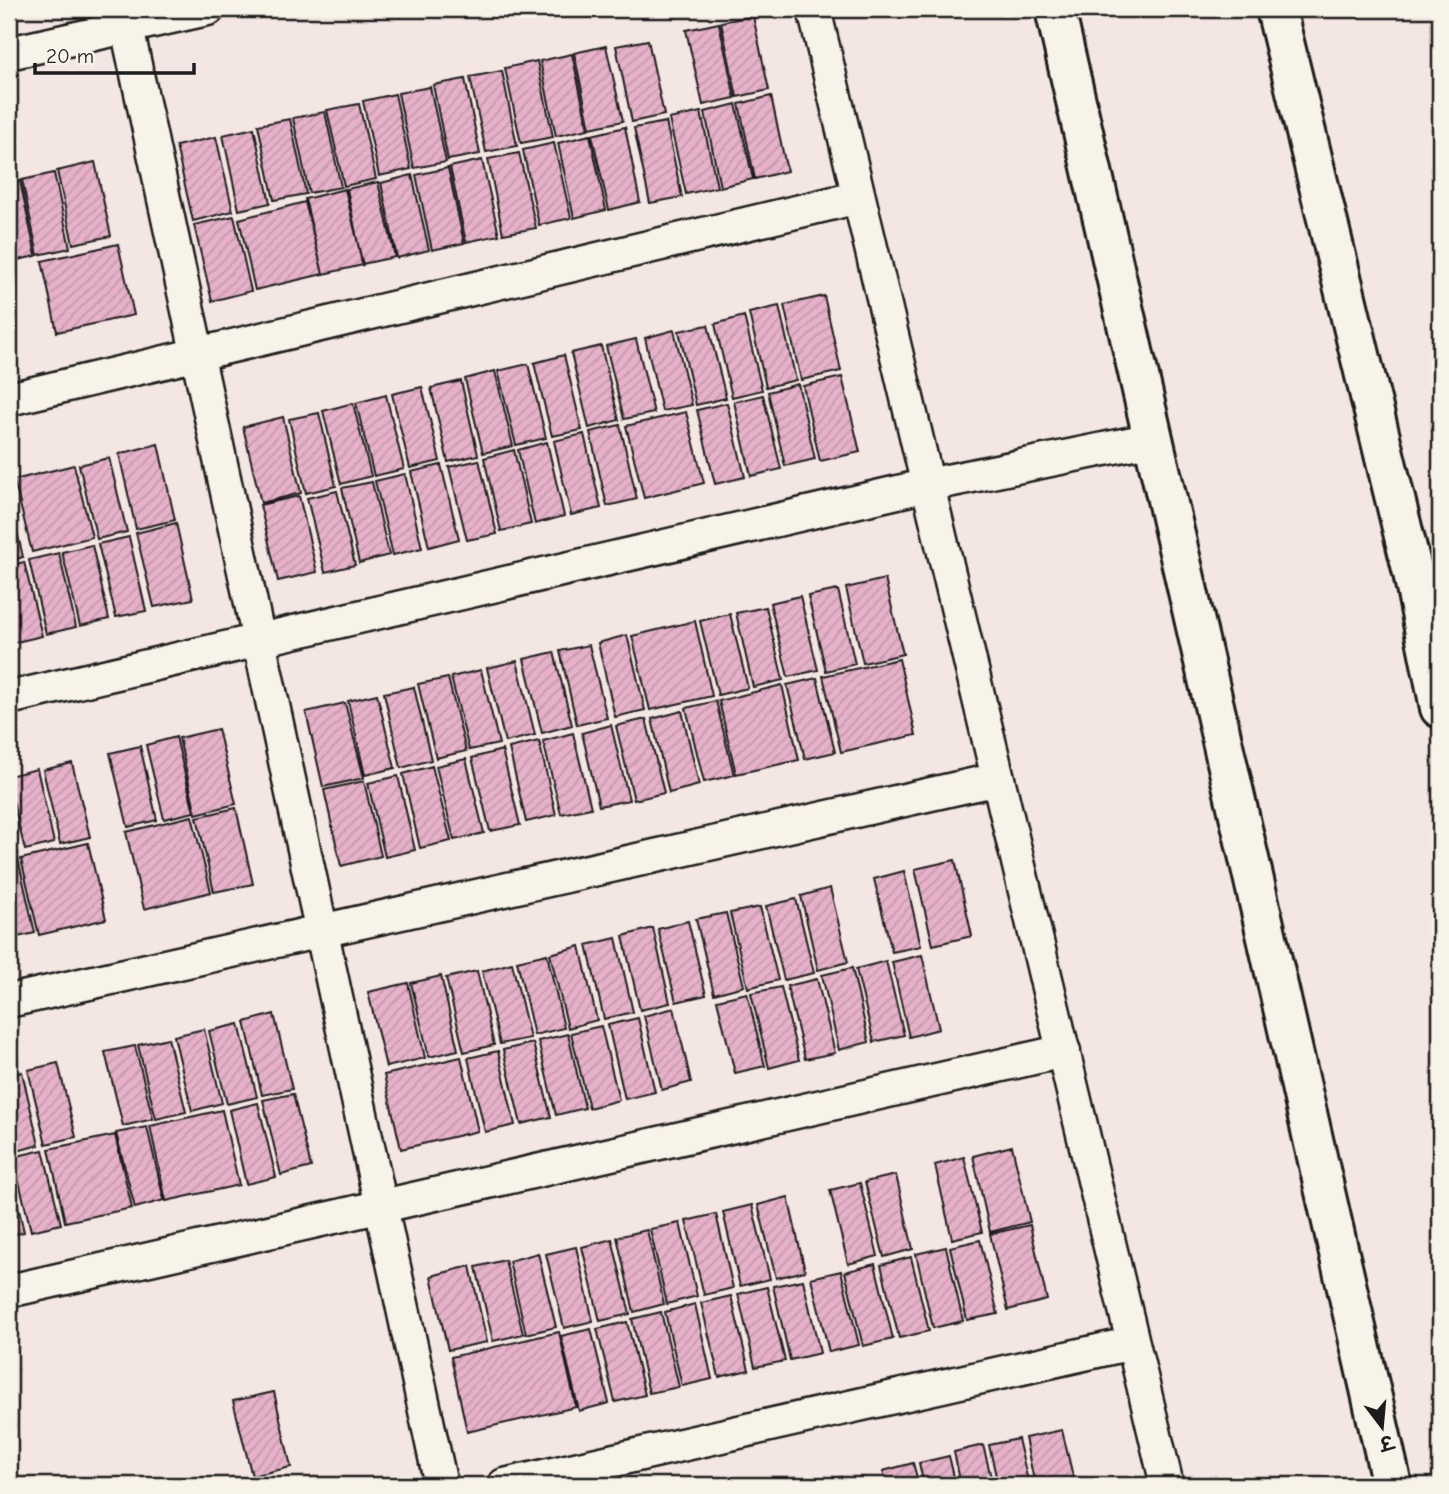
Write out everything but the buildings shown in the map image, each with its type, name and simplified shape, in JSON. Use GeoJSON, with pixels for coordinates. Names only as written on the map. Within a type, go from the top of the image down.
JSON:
{"type":"FeatureCollection","features":[{"type":"Feature","properties":{"kind":"street"},"geometry":{"type":"LineString","coordinates":[[1055,9],[1392,1485]]}},
{"type":"Feature","properties":{"kind":"street"},"geometry":{"type":"LineString","coordinates":[[1276,9],[1429,593],[1440,708]]}},
{"type":"Feature","properties":{"kind":"lane"},"geometry":{"type":"LineString","coordinates":[[9,53],[125,18],[208,9]]}},
{"type":"Feature","properties":{"kind":"lane"},"geometry":{"type":"LineString","coordinates":[[814,9],[1167,1485]]}},
{"type":"Feature","properties":{"kind":"lane"},"geometry":{"type":"LineString","coordinates":[[125,18],[441,1485]]}},
{"type":"Feature","properties":{"kind":"lane"},"geometry":{"type":"LineString","coordinates":[[9,399],[859,197]]}},
{"type":"Feature","properties":{"kind":"lane"},"geometry":{"type":"LineString","coordinates":[[9,698],[928,485],[1153,439]]}},
{"type":"Feature","properties":{"kind":"lane"},"geometry":{"type":"LineString","coordinates":[[9,1001],[998,779]]}},
{"type":"Feature","properties":{"kind":"lane"},"geometry":{"type":"LineString","coordinates":[[9,1291],[1064,1051]]}},
{"type":"Feature","properties":{"kind":"lane"},"geometry":{"type":"LineString","coordinates":[[504,1485],[1133,1343]]}}]}
